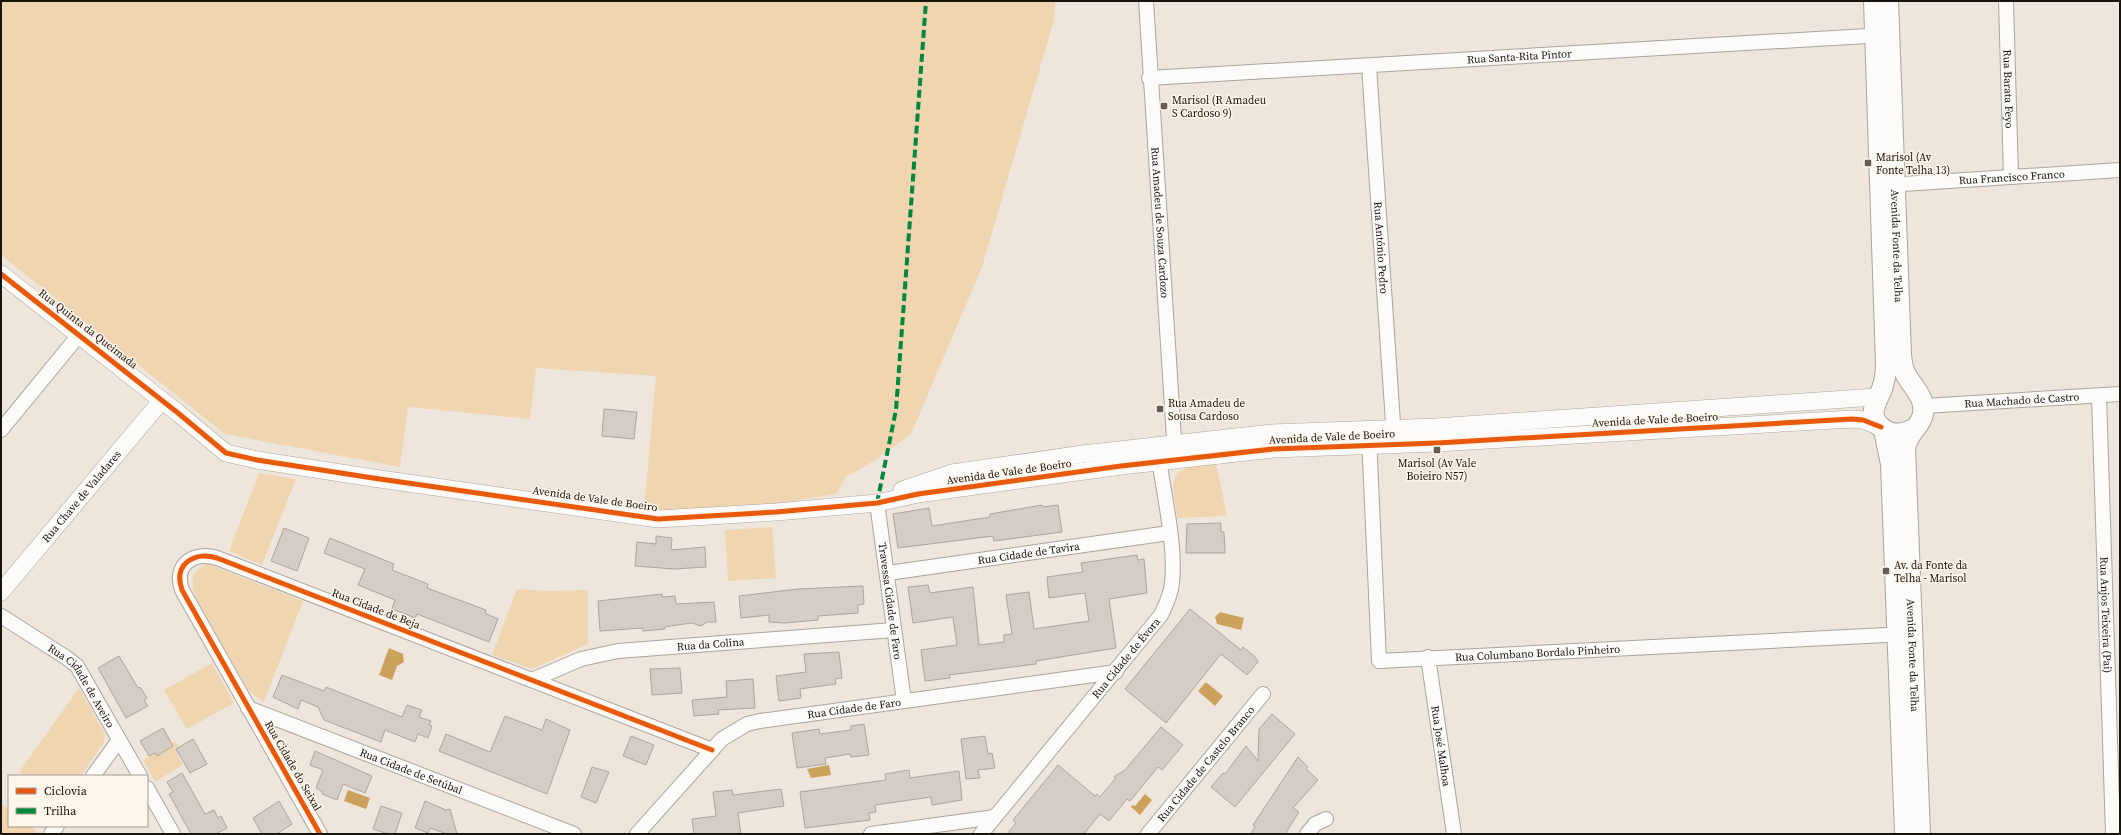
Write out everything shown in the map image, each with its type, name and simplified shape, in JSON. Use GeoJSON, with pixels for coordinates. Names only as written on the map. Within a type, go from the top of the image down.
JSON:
{"type":"FeatureCollection","features":[{"type":"Feature","properties":{"kind":"main road","name":"Avenida Fonte da Telha"},"geometry":{"type":"LineString","coordinates":[[1874,1],[1882,35],[1888,185],[1901,355],[1904,371],[1920,399],[1923,416],[1919,424],[1912,430],[1906,441],[1905,457],[1905,834]]}},
{"type":"Feature","properties":{"kind":"main road","name":"Avenida Fonte da Telha"},"geometry":{"type":"LineString","coordinates":[[1882,35],[1888,1]]}},
{"type":"Feature","properties":{"kind":"main road","name":"Avenida Fonte da Telha"},"geometry":{"type":"LineString","coordinates":[[1888,185],[1886,377],[1878,394],[1874,413],[1883,428],[1891,464],[1920,834]]}},
{"type":"Feature","properties":{"kind":"main road"},"geometry":{"type":"LineString","coordinates":[[1878,394],[1889,386],[1898,384],[1908,385],[1920,399]]}},
{"type":"Feature","properties":{"kind":"main road"},"geometry":{"type":"LineString","coordinates":[[1883,428],[1898,434],[1912,430]]}},
{"type":"Feature","properties":{"kind":"street","name":"Rua Amadeu de Souza Cardozo"},"geometry":{"type":"LineString","coordinates":[[1146,1],[1167,453]]}},
{"type":"Feature","properties":{"kind":"street","name":"Rua Barata Feyo"},"geometry":{"type":"LineString","coordinates":[[2006,1],[2011,177]]}},
{"type":"Feature","properties":{"kind":"street","name":"Rua Santa-Rita Pintor"},"geometry":{"type":"LineString","coordinates":[[1150,78],[1882,35]]}},
{"type":"Feature","properties":{"kind":"street","name":"Rua António Pedro"},"geometry":{"type":"LineString","coordinates":[[1369,66],[1393,437]]}},
{"type":"Feature","properties":{"kind":"street","name":"Rua Francisco Franco"},"geometry":{"type":"LineString","coordinates":[[1888,185],[2120,170]]}},
{"type":"Feature","properties":{"kind":"street","name":"Rua Quinta da Queimada"},"geometry":{"type":"LineString","coordinates":[[1,274],[162,400]]}},
{"type":"Feature","properties":{"kind":"street"},"geometry":{"type":"LineString","coordinates":[[3,422],[79,335]]}},
{"type":"Feature","properties":{"kind":"street","name":"Avenida de Vale de Boeiro"},"geometry":{"type":"LineString","coordinates":[[1393,437],[1878,394]]}},
{"type":"Feature","properties":{"kind":"street","name":"Rua Machado de Castro"},"geometry":{"type":"LineString","coordinates":[[1920,399],[2099,396],[2120,394]]}},
{"type":"Feature","properties":{"kind":"street","name":"Rua Anjos Teixeira (Pai)"},"geometry":{"type":"LineString","coordinates":[[2099,396],[2115,745],[2113,834]]}},
{"type":"Feature","properties":{"kind":"street","name":"Avenida de Vale de Boeiro"},"geometry":{"type":"LineString","coordinates":[[162,400],[226,453],[257,460],[373,478],[658,518],[776,512],[877,503],[918,494],[1167,453],[1273,449],[1369,438],[1852,418],[1863,420],[1883,428]]}},
{"type":"Feature","properties":{"kind":"street","name":"Rua Chave de Valadares"},"geometry":{"type":"LineString","coordinates":[[1,592],[162,400]]}},
{"type":"Feature","properties":{"kind":"street","name":"Rua Columbano Bordalo Pinheiro"},"geometry":{"type":"LineString","coordinates":[[1369,438],[1379,661],[1428,657],[1905,634]]}},
{"type":"Feature","properties":{"kind":"street","name":"Rua Cidade de Évora"},"geometry":{"type":"LineString","coordinates":[[981,834],[1154,626],[1167,603],[1173,574],[1169,534],[1167,453]]}},
{"type":"Feature","properties":{"kind":"street","name":"Travessa Cidade de Faro"},"geometry":{"type":"LineString","coordinates":[[877,503],[888,573],[904,701]]}},
{"type":"Feature","properties":{"kind":"street","name":"Rua Cidade de Tavira"},"geometry":{"type":"LineString","coordinates":[[888,573],[1169,534]]}},
{"type":"Feature","properties":{"kind":"street","name":"Rua Cidade de Beja"},"geometry":{"type":"LineString","coordinates":[[248,708],[180,583],[180,574],[184,566],[192,558],[201,555],[217,558],[712,750]]}},
{"type":"Feature","properties":{"kind":"street","name":"Rua Cidade de Aveiro"},"geometry":{"type":"LineString","coordinates":[[1,616],[67,658],[76,666],[139,775]]}},
{"type":"Feature","properties":{"kind":"street","name":"Rua da Colina"},"geometry":{"type":"LineString","coordinates":[[532,680],[581,659],[618,651],[894,630]]}},
{"type":"Feature","properties":{"kind":"street","name":"Rua José Malhoa"},"geometry":{"type":"LineString","coordinates":[[1428,657],[1454,834]]}},
{"type":"Feature","properties":{"kind":"street","name":"Rua Cidade de Faro"},"geometry":{"type":"LineString","coordinates":[[637,834],[712,750],[734,731],[760,721],[1116,672]]}},
{"type":"Feature","properties":{"kind":"street","name":"Rua Cidade de Castelo Branco"},"geometry":{"type":"LineString","coordinates":[[1148,834],[1263,694]]}},
{"type":"Feature","properties":{"kind":"street","name":"Rua Cidade do Seixal"},"geometry":{"type":"LineString","coordinates":[[248,708],[320,834]]}},
{"type":"Feature","properties":{"kind":"street","name":"Rua Cidade de Setúbal"},"geometry":{"type":"LineString","coordinates":[[248,708],[574,834]]}},
{"type":"Feature","properties":{"kind":"street"},"geometry":{"type":"LineString","coordinates":[[94,775],[119,740]]}},
{"type":"Feature","properties":{"kind":"street"},"geometry":{"type":"LineString","coordinates":[[148,790],[174,834]]}},
{"type":"Feature","properties":{"kind":"street"},"geometry":{"type":"LineString","coordinates":[[871,834],[995,817]]}},
{"type":"Feature","properties":{"kind":"street"},"geometry":{"type":"LineString","coordinates":[[1307,834],[1315,824],[1326,819]]}},
{"type":"Feature","properties":{"kind":"shaded area"},"geometry":{"type":"Polygon","coordinates":[[[1,1],[1055,1],[1054,20],[982,267],[911,434],[874,461],[846,477],[836,494],[765,506],[644,510],[656,376],[536,368],[530,419],[408,407],[400,467],[225,434],[1,255],[1,1]]]}},
{"type":"Feature","properties":{"kind":"shaded area"},"geometry":{"type":"Polygon","coordinates":[[[1216,463],[1227,516],[1177,518],[1173,484],[1177,473],[1186,468],[1216,463]]]}},
{"type":"Feature","properties":{"kind":"shaded area"},"geometry":{"type":"Polygon","coordinates":[[[259,473],[296,479],[262,565],[229,551],[259,473]]]}},
{"type":"Feature","properties":{"kind":"shaded area"},"geometry":{"type":"Polygon","coordinates":[[[772,527],[776,578],[728,581],[725,530],[772,527]]]}},
{"type":"Feature","properties":{"kind":"shaded area"},"geometry":{"type":"Polygon","coordinates":[[[208,564],[303,601],[264,702],[252,694],[248,689],[195,596],[193,591],[194,576],[199,569],[208,564]]]}},
{"type":"Feature","properties":{"kind":"shaded area"},"geometry":{"type":"Polygon","coordinates":[[[517,589],[548,591],[588,590],[588,644],[532,669],[492,655],[517,589]]]}},
{"type":"Feature","properties":{"kind":"shaded area"},"geometry":{"type":"Polygon","coordinates":[[[1220,612],[1244,618],[1241,630],[1217,624],[1215,617],[1220,612]]]}},
{"type":"Feature","properties":{"kind":"shaded area"},"geometry":{"type":"Polygon","coordinates":[[[389,648],[403,654],[404,662],[397,666],[392,680],[379,675],[389,648]]]}},
{"type":"Feature","properties":{"kind":"shaded area"},"geometry":{"type":"Polygon","coordinates":[[[212,663],[234,703],[187,729],[164,690],[212,663]]]}},
{"type":"Feature","properties":{"kind":"shaded area"},"geometry":{"type":"Polygon","coordinates":[[[1205,683],[1223,696],[1215,706],[1198,691],[1205,683]]]}},
{"type":"Feature","properties":{"kind":"shaded area"},"geometry":{"type":"Polygon","coordinates":[[[79,688],[105,734],[104,742],[82,775],[23,775],[19,772],[79,688]]]}},
{"type":"Feature","properties":{"kind":"shaded area"},"geometry":{"type":"Polygon","coordinates":[[[175,741],[181,751],[177,754],[183,765],[155,782],[143,760],[155,753],[157,756],[170,748],[169,745],[175,741]]]}},
{"type":"Feature","properties":{"kind":"shaded area"},"geometry":{"type":"Polygon","coordinates":[[[829,765],[831,775],[811,778],[807,769],[829,765]]]}},
{"type":"Feature","properties":{"kind":"shaded area"},"geometry":{"type":"Polygon","coordinates":[[[348,790],[370,798],[366,809],[344,801],[348,790]]]}},
{"type":"Feature","properties":{"kind":"shaded area"},"geometry":{"type":"Polygon","coordinates":[[[1145,794],[1152,800],[1140,815],[1131,807],[1132,805],[1135,806],[1145,794]]]}},
{"type":"Feature","properties":{"kind":"shaded area"},"geometry":{"type":"Polygon","coordinates":[[[1,803],[8,809],[8,827],[32,827],[39,834],[1,834],[1,803]]]}},
{"type":"Feature","properties":{"kind":"building"},"geometry":{"type":"Polygon","coordinates":[[[604,409],[637,412],[634,439],[602,436],[604,409]]]}},
{"type":"Feature","properties":{"kind":"building"},"geometry":{"type":"Polygon","coordinates":[[[1042,505],[1043,507],[1058,505],[1062,532],[994,541],[993,536],[898,548],[893,514],[929,508],[932,526],[990,517],[990,514],[1042,505]]]}},
{"type":"Feature","properties":{"kind":"building"},"geometry":{"type":"Polygon","coordinates":[[[1221,523],[1221,532],[1224,532],[1225,553],[1186,553],[1187,524],[1221,523]]]}},
{"type":"Feature","properties":{"kind":"building"},"geometry":{"type":"Polygon","coordinates":[[[284,528],[309,538],[297,571],[271,561],[284,528]]]}},
{"type":"Feature","properties":{"kind":"building"},"geometry":{"type":"Polygon","coordinates":[[[656,536],[672,538],[671,550],[705,547],[706,567],[674,569],[635,566],[637,542],[656,544],[656,536]]]}},
{"type":"Feature","properties":{"kind":"building"},"geometry":{"type":"Polygon","coordinates":[[[330,538],[394,564],[392,570],[428,584],[427,588],[486,610],[485,613],[498,619],[489,642],[417,614],[415,618],[392,609],[395,600],[358,585],[365,569],[324,553],[330,538]]]}},
{"type":"Feature","properties":{"kind":"building"},"geometry":{"type":"Polygon","coordinates":[[[1137,555],[1138,560],[1144,559],[1147,593],[1109,599],[1116,648],[1036,661],[1036,664],[949,675],[950,678],[925,681],[921,650],[957,645],[953,617],[913,623],[908,587],[928,585],[930,593],[973,587],[979,645],[1004,642],[1004,635],[1012,634],[1006,595],[1029,592],[1034,629],[1089,621],[1085,593],[1049,598],[1047,577],[1083,572],[1081,563],[1137,555]]]}},
{"type":"Feature","properties":{"kind":"building"},"geometry":{"type":"Polygon","coordinates":[[[863,586],[864,604],[858,605],[858,613],[818,616],[818,620],[785,623],[769,622],[769,615],[741,618],[739,596],[798,589],[863,586]]]}},
{"type":"Feature","properties":{"kind":"building"},"geometry":{"type":"Polygon","coordinates":[[[662,594],[662,597],[675,596],[676,604],[714,602],[716,622],[707,622],[701,626],[692,623],[665,627],[665,629],[643,631],[643,628],[600,631],[598,601],[662,594]]]}},
{"type":"Feature","properties":{"kind":"building"},"geometry":{"type":"Polygon","coordinates":[[[1190,609],[1241,650],[1243,647],[1255,657],[1258,662],[1247,675],[1221,654],[1166,723],[1125,689],[1190,609]]]}},
{"type":"Feature","properties":{"kind":"building"},"geometry":{"type":"Polygon","coordinates":[[[839,652],[842,678],[835,679],[836,684],[800,689],[801,698],[779,701],[776,676],[806,672],[804,654],[839,652]]]}},
{"type":"Feature","properties":{"kind":"building"},"geometry":{"type":"Polygon","coordinates":[[[119,656],[138,688],[140,687],[147,698],[144,700],[148,706],[126,718],[98,668],[119,656]]]}},
{"type":"Feature","properties":{"kind":"building"},"geometry":{"type":"Polygon","coordinates":[[[680,668],[682,693],[652,695],[650,669],[680,668]]]}},
{"type":"Feature","properties":{"kind":"building"},"geometry":{"type":"Polygon","coordinates":[[[282,675],[324,691],[326,687],[402,717],[407,705],[422,710],[419,717],[431,721],[429,725],[432,726],[428,738],[418,734],[415,742],[385,730],[381,742],[324,720],[318,707],[301,700],[298,709],[273,697],[282,675]]]}},
{"type":"Feature","properties":{"kind":"building"},"geometry":{"type":"Polygon","coordinates":[[[753,679],[755,708],[718,710],[719,714],[694,716],[692,700],[727,697],[726,681],[753,679]]]}},
{"type":"Feature","properties":{"kind":"building"},"geometry":{"type":"Polygon","coordinates":[[[1272,714],[1295,734],[1235,807],[1211,787],[1223,773],[1225,774],[1246,746],[1258,761],[1259,729],[1272,714]]]}},
{"type":"Feature","properties":{"kind":"building"},"geometry":{"type":"Polygon","coordinates":[[[505,716],[542,730],[546,719],[570,730],[547,794],[439,751],[446,734],[490,752],[505,716]]]}},
{"type":"Feature","properties":{"kind":"building"},"geometry":{"type":"Polygon","coordinates":[[[864,724],[869,755],[851,757],[850,754],[825,758],[826,764],[797,768],[792,733],[819,729],[820,734],[851,730],[851,726],[864,724]]]}},
{"type":"Feature","properties":{"kind":"building"},"geometry":{"type":"Polygon","coordinates":[[[1161,727],[1183,745],[1162,770],[1158,767],[1130,801],[1127,799],[1109,821],[1100,814],[1084,834],[1007,834],[1016,823],[1013,820],[1058,765],[1095,796],[1097,794],[1100,797],[1115,779],[1115,776],[1125,770],[1161,727]]]}},
{"type":"Feature","properties":{"kind":"building"},"geometry":{"type":"Polygon","coordinates":[[[163,728],[173,746],[157,756],[155,753],[149,756],[140,741],[163,728]]]}},
{"type":"Feature","properties":{"kind":"building"},"geometry":{"type":"Polygon","coordinates":[[[631,736],[654,745],[646,765],[623,756],[631,736]]]}},
{"type":"Feature","properties":{"kind":"building"},"geometry":{"type":"Polygon","coordinates":[[[985,736],[988,754],[992,753],[995,768],[978,770],[980,778],[966,779],[961,739],[985,736]]]}},
{"type":"Feature","properties":{"kind":"building"},"geometry":{"type":"Polygon","coordinates":[[[193,739],[207,764],[190,773],[176,749],[193,739]]]}},
{"type":"Feature","properties":{"kind":"building"},"geometry":{"type":"Polygon","coordinates":[[[315,751],[372,776],[365,793],[343,784],[337,800],[322,794],[323,792],[316,788],[323,770],[310,765],[315,751]]]}},
{"type":"Feature","properties":{"kind":"building"},"geometry":{"type":"Polygon","coordinates":[[[1298,757],[1308,767],[1306,769],[1318,780],[1293,808],[1299,812],[1285,834],[1251,834],[1255,826],[1253,825],[1298,757]]]}},
{"type":"Feature","properties":{"kind":"building"},"geometry":{"type":"Polygon","coordinates":[[[592,767],[609,772],[596,803],[581,797],[592,767]]]}},
{"type":"Feature","properties":{"kind":"building"},"geometry":{"type":"Polygon","coordinates":[[[909,770],[910,778],[959,771],[962,800],[932,805],[931,797],[875,805],[876,812],[869,813],[870,820],[805,828],[800,792],[886,780],[885,774],[909,770]]]}},
{"type":"Feature","properties":{"kind":"building"},"geometry":{"type":"Polygon","coordinates":[[[182,773],[205,814],[214,810],[218,818],[221,816],[227,828],[216,834],[191,834],[169,794],[173,792],[167,782],[182,773]]]}},
{"type":"Feature","properties":{"kind":"building"},"geometry":{"type":"Polygon","coordinates":[[[781,789],[784,806],[738,813],[741,834],[694,834],[692,819],[716,816],[713,792],[732,790],[733,795],[781,789]]]}},
{"type":"Feature","properties":{"kind":"building"},"geometry":{"type":"Polygon","coordinates":[[[279,801],[292,824],[277,834],[262,834],[253,818],[279,801]]]}},
{"type":"Feature","properties":{"kind":"building"},"geometry":{"type":"Polygon","coordinates":[[[425,801],[446,810],[450,809],[457,834],[447,834],[430,828],[428,833],[415,828],[425,801]]]}},
{"type":"Feature","properties":{"kind":"building"},"geometry":{"type":"Polygon","coordinates":[[[381,806],[402,813],[395,834],[388,834],[373,829],[381,806]]]}},
{"type":"Feature","properties":{"kind":"marked path"},"geometry":{"type":"LineString","coordinates":[[877,503],[896,410],[926,1]]}},
{"type":"Feature","properties":{"kind":"cycle path"},"geometry":{"type":"LineString","coordinates":[[1,274],[178,413],[226,453],[257,460],[373,478],[658,519],[776,512],[877,503],[918,494],[1121,466],[1273,449],[1437,443],[1852,419],[1863,420],[1881,427]]}},
{"type":"Feature","properties":{"kind":"cycle path"},"geometry":{"type":"LineString","coordinates":[[320,834],[182,590],[180,573],[183,567],[193,558],[201,556],[217,558],[712,750]]}},
{"type":"Feature","properties":{"kind":"place","name":"Marisol (R Amadeu S Cardoso 9)"},"geometry":{"type":"Point","coordinates":[1164,106]}},
{"type":"Feature","properties":{"kind":"place","name":"Marisol (Av Fonte Telha 13)"},"geometry":{"type":"Point","coordinates":[1868,163]}},
{"type":"Feature","properties":{"kind":"place","name":"Rua Amadeu de Sousa Cardoso"},"geometry":{"type":"Point","coordinates":[1160,409]}},
{"type":"Feature","properties":{"kind":"place","name":"Marisol (Av Vale Boieiro N57)"},"geometry":{"type":"Point","coordinates":[1437,450]}},
{"type":"Feature","properties":{"kind":"place","name":"Av. da Fonte da Telha - Marisol"},"geometry":{"type":"Point","coordinates":[1886,571]}}]}
